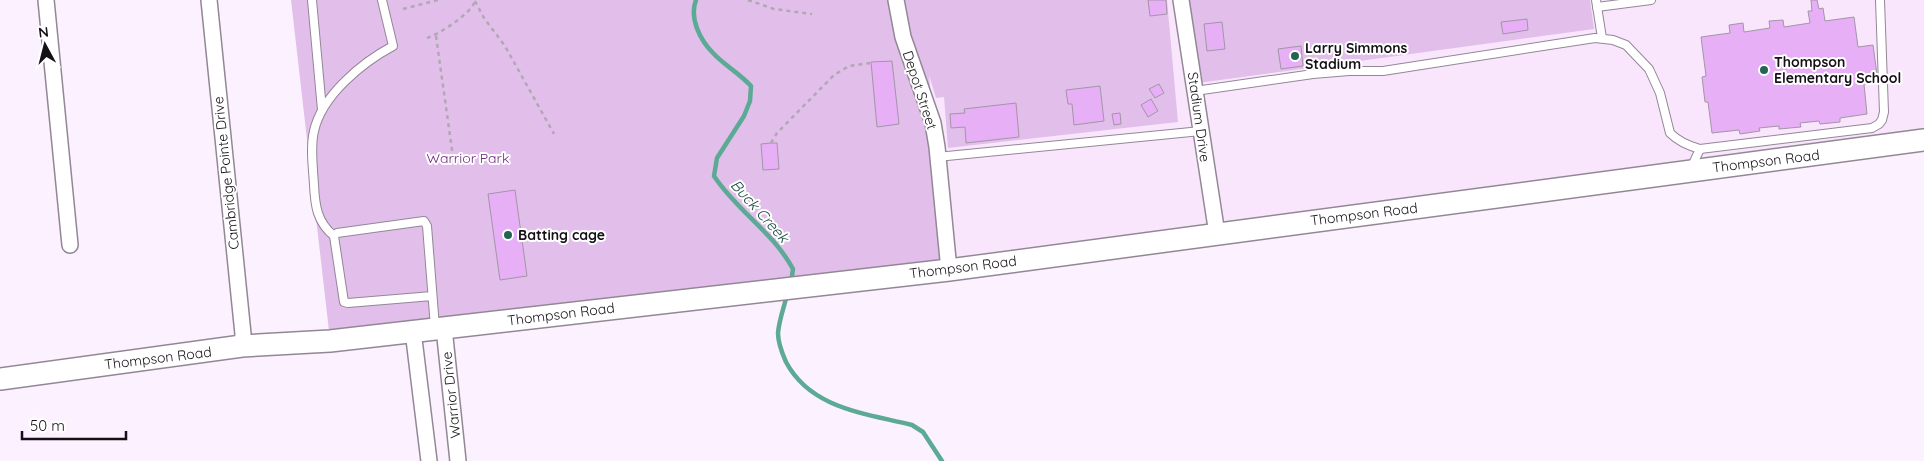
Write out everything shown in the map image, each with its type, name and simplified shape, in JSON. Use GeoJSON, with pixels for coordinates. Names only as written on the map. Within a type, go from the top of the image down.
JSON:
{"type":"FeatureCollection","features":[{"type":"Feature","properties":{"kind":"street"},"geometry":{"type":"LineString","coordinates":[[46,0],[70,245]]}},
{"type":"Feature","properties":{"kind":"street","name":"Cambridge Pointe Drive"},"geometry":{"type":"LineString","coordinates":[[209,0],[243,334],[242,346]]}},
{"type":"Feature","properties":{"kind":"street","name":"Depot Street"},"geometry":{"type":"LineString","coordinates":[[896,0],[903,37],[932,124],[938,158],[949,270]]}},
{"type":"Feature","properties":{"kind":"street","name":"Stadium Drive"},"geometry":{"type":"LineString","coordinates":[[1181,0],[1217,234]]}},
{"type":"Feature","properties":{"kind":"street","name":"Thompson Road"},"geometry":{"type":"LineString","coordinates":[[0,379],[242,346],[330,340],[439,329],[949,270],[1924,140]]}},
{"type":"Feature","properties":{"kind":"street","name":"Warrior Drive"},"geometry":{"type":"LineString","coordinates":[[439,329],[458,461]]}},
{"type":"Feature","properties":{"kind":"street"},"geometry":{"type":"LineString","coordinates":[[413,331],[429,461]]}},
{"type":"Feature","properties":{"kind":"lane"},"geometry":{"type":"LineString","coordinates":[[312,0],[322,110]]}},
{"type":"Feature","properties":{"kind":"lane"},"geometry":{"type":"LineString","coordinates":[[382,0],[393,46],[369,60],[355,72],[343,83],[322,110],[314,130],[311,145],[315,204],[321,221],[334,236],[344,302],[432,296]]}},
{"type":"Feature","properties":{"kind":"lane"},"geometry":{"type":"LineString","coordinates":[[1602,38],[1597,3],[1651,0]]}},
{"type":"Feature","properties":{"kind":"lane"},"geometry":{"type":"LineString","coordinates":[[1195,91],[1349,71],[1383,71],[1602,38],[1626,44],[1649,70],[1660,93],[1670,132],[1690,146],[1700,149],[1872,128],[1879,124],[1884,112],[1880,0]]}},
{"type":"Feature","properties":{"kind":"lane"},"geometry":{"type":"LineString","coordinates":[[938,158],[1201,131]]}},
{"type":"Feature","properties":{"kind":"lane"},"geometry":{"type":"LineString","coordinates":[[1690,171],[1700,149]]}},
{"type":"Feature","properties":{"kind":"lane"},"geometry":{"type":"LineString","coordinates":[[334,236],[337,233],[424,221],[432,296],[439,329]]}},
{"type":"Feature","properties":{"kind":"path"},"geometry":{"type":"LineString","coordinates":[[403,9],[438,0]]}},
{"type":"Feature","properties":{"kind":"path"},"geometry":{"type":"LineString","coordinates":[[427,38],[436,36],[466,13],[474,6],[475,0]]}},
{"type":"Feature","properties":{"kind":"path"},"geometry":{"type":"LineString","coordinates":[[475,0],[484,18],[505,46],[554,134]]}},
{"type":"Feature","properties":{"kind":"path"},"geometry":{"type":"LineString","coordinates":[[748,0],[774,8],[812,14]]}},
{"type":"Feature","properties":{"kind":"path"},"geometry":{"type":"LineString","coordinates":[[436,36],[453,157]]}},
{"type":"Feature","properties":{"kind":"path"},"geometry":{"type":"LineString","coordinates":[[771,143],[780,130],[834,74],[848,66],[870,63]]}},
{"type":"Feature","properties":{"kind":"shaded area"},"geometry":{"type":"Polygon","coordinates":[[[911,0],[1924,0],[1924,140],[949,270],[911,0]]]}},
{"type":"Feature","properties":{"kind":"green space","name":"Warrior Park"},"geometry":{"type":"Polygon","coordinates":[[[291,0],[1167,0],[1178,122],[948,148],[944,97],[936,98],[929,75],[949,270],[329,331],[291,0]]]}},
{"type":"Feature","properties":{"kind":"green space","name":"Larry Simmons Stadium"},"geometry":{"type":"Polygon","coordinates":[[[1187,0],[1590,0],[1594,29],[1198,83],[1187,0]]]}},
{"type":"Feature","properties":{"kind":"building"},"geometry":{"type":"Polygon","coordinates":[[[1148,0],[1166,0],[1167,14],[1150,16],[1148,0]]]}},
{"type":"Feature","properties":{"kind":"building"},"geometry":{"type":"Polygon","coordinates":[[[1811,0],[1817,0],[1819,9],[1823,8],[1825,21],[1854,17],[1858,47],[1873,45],[1878,82],[1864,84],[1867,114],[1840,118],[1840,122],[1820,124],[1819,121],[1800,123],[1801,127],[1779,129],[1779,126],[1759,128],[1760,131],[1740,134],[1739,130],[1712,133],[1708,102],[1705,102],[1702,77],[1706,76],[1701,37],[1730,33],[1729,25],[1743,23],[1744,32],[1770,28],[1769,21],[1783,20],[1784,27],[1810,23],[1808,11],[1812,11],[1811,0]]]}},
{"type":"Feature","properties":{"kind":"building"},"geometry":{"type":"Polygon","coordinates":[[[1527,19],[1528,30],[1503,34],[1501,22],[1527,19]]]}},
{"type":"Feature","properties":{"kind":"building"},"geometry":{"type":"Polygon","coordinates":[[[1222,22],[1225,49],[1207,51],[1204,24],[1222,22]]]}},
{"type":"Feature","properties":{"kind":"building"},"geometry":{"type":"Polygon","coordinates":[[[1301,46],[1303,66],[1281,69],[1278,49],[1301,46]]]}},
{"type":"Feature","properties":{"kind":"building"},"geometry":{"type":"Polygon","coordinates":[[[892,61],[899,124],[877,127],[871,62],[892,61]]]}},
{"type":"Feature","properties":{"kind":"building"},"geometry":{"type":"Polygon","coordinates":[[[1159,84],[1164,93],[1155,98],[1149,89],[1159,84]]]}},
{"type":"Feature","properties":{"kind":"building"},"geometry":{"type":"Polygon","coordinates":[[[1100,86],[1104,121],[1074,125],[1072,104],[1068,104],[1066,90],[1100,86]]]}},
{"type":"Feature","properties":{"kind":"building"},"geometry":{"type":"Polygon","coordinates":[[[1151,99],[1158,111],[1148,117],[1141,105],[1151,99]]]}},
{"type":"Feature","properties":{"kind":"building"},"geometry":{"type":"Polygon","coordinates":[[[1016,103],[1019,137],[966,143],[965,127],[951,128],[950,114],[965,113],[964,109],[1016,103]]]}},
{"type":"Feature","properties":{"kind":"building"},"geometry":{"type":"Polygon","coordinates":[[[1120,113],[1121,124],[1114,125],[1112,114],[1120,113]]]}},
{"type":"Feature","properties":{"kind":"building"},"geometry":{"type":"Polygon","coordinates":[[[777,143],[779,169],[763,170],[761,144],[777,143]]]}},
{"type":"Feature","properties":{"kind":"building","name":"Batting cage"},"geometry":{"type":"Polygon","coordinates":[[[515,190],[527,276],[500,280],[488,194],[515,190]]]}},
{"type":"Feature","properties":{"kind":"waterway","name":"Buck Creek"},"geometry":{"type":"LineString","coordinates":[[696,0],[694,7],[695,21],[704,42],[717,57],[751,86],[750,101],[744,116],[717,158],[714,176],[723,189],[785,256],[793,269],[791,283]]}},
{"type":"Feature","properties":{"kind":"waterway","name":"Buck Creek"},"geometry":{"type":"LineString","coordinates":[[787,295],[779,323],[778,336],[780,348],[786,362],[797,378],[810,390],[841,407],[912,425],[923,432],[942,461]]}},
{"type":"Feature","properties":{"kind":"place","name":"Larry Simmons Stadium"},"geometry":{"type":"Point","coordinates":[1295,56]}},
{"type":"Feature","properties":{"kind":"place","name":"Thompson Elementary School"},"geometry":{"type":"Point","coordinates":[1764,70]}},
{"type":"Feature","properties":{"kind":"place","name":"Batting cage"},"geometry":{"type":"Point","coordinates":[508,235]}}]}
